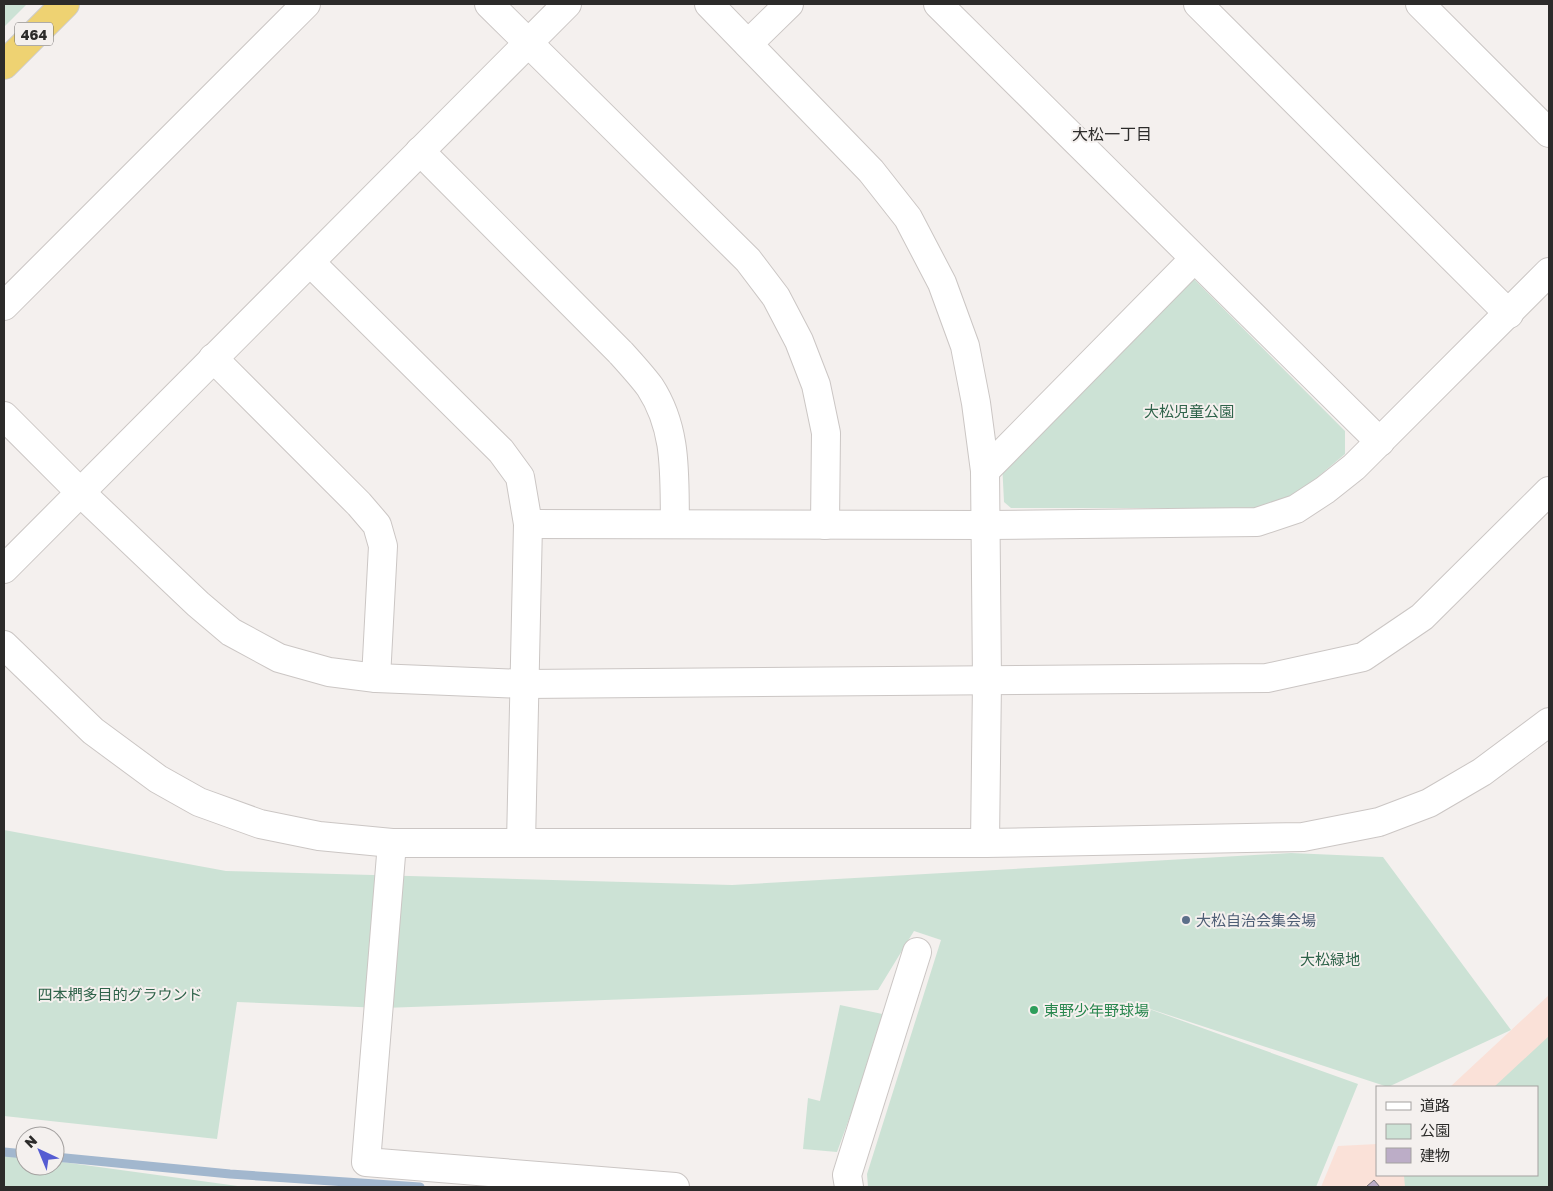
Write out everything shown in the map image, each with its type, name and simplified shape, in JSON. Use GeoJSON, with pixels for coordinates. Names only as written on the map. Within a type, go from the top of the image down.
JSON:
{"type":"FeatureCollection","features":[{"type":"Feature","properties":{"kind":"highway","name":"464"},"geometry":{"type":"LineString","coordinates":[[4,65],[65,4]]}},
{"type":"Feature","properties":{"kind":"street"},"geometry":{"type":"LineString","coordinates":[[4,306],[306,4]]}},
{"type":"Feature","properties":{"kind":"street"},"geometry":{"type":"LineString","coordinates":[[489,4],[748,260],[776,297],[799,340],[816,385],[826,433],[825,525]]}},
{"type":"Feature","properties":{"kind":"street"},"geometry":{"type":"LineString","coordinates":[[4,569],[567,4]]}},
{"type":"Feature","properties":{"kind":"street"},"geometry":{"type":"LineString","coordinates":[[709,4],[872,170],[908,218],[942,283],[965,346],[976,404],[985,472],[987,681],[985,843]]}},
{"type":"Feature","properties":{"kind":"street"},"geometry":{"type":"LineString","coordinates":[[748,44],[789,4]]}},
{"type":"Feature","properties":{"kind":"street"},"geometry":{"type":"LineString","coordinates":[[938,4],[1380,442]]}},
{"type":"Feature","properties":{"kind":"street"},"geometry":{"type":"LineString","coordinates":[[1198,4],[1509,314]]}},
{"type":"Feature","properties":{"kind":"street"},"geometry":{"type":"LineString","coordinates":[[1420,4],[1549,133]]}},
{"type":"Feature","properties":{"kind":"street"},"geometry":{"type":"LineString","coordinates":[[420,151],[620,352],[650,387],[666,418],[673,450],[675,524]]}},
{"type":"Feature","properties":{"kind":"street"},"geometry":{"type":"LineString","coordinates":[[985,472],[1194,259]]}},
{"type":"Feature","properties":{"kind":"street"},"geometry":{"type":"LineString","coordinates":[[310,262],[501,451],[520,477],[528,524],[521,843]]}},
{"type":"Feature","properties":{"kind":"street"},"geometry":{"type":"LineString","coordinates":[[528,524],[986,525],[1257,522],[1296,509],[1325,490],[1354,467],[1549,272]]}},
{"type":"Feature","properties":{"kind":"street"},"geometry":{"type":"LineString","coordinates":[[213,358],[378,525],[382,546],[376,678]]}},
{"type":"Feature","properties":{"kind":"street"},"geometry":{"type":"LineString","coordinates":[[4,416],[80,492],[198,604],[232,632],[278,658],[329,672],[376,678],[525,684],[1267,678],[1363,657],[1422,617],[1549,491]]}},
{"type":"Feature","properties":{"kind":"street"},"geometry":{"type":"LineString","coordinates":[[4,645],[93,731],[158,778],[199,802],[260,824],[318,836],[392,843],[985,843],[1304,837],[1379,822],[1429,803],[1482,772],[1549,722]]}},
{"type":"Feature","properties":{"kind":"street"},"geometry":{"type":"LineString","coordinates":[[392,843],[366,1162],[674,1187]]}},
{"type":"Feature","properties":{"kind":"street"},"geometry":{"type":"LineString","coordinates":[[849,1187],[847,1174],[917,952]]}},
{"type":"Feature","properties":{"kind":"shaded area"},"geometry":{"type":"Polygon","coordinates":[[[1549,995],[1549,1187],[1321,1187],[1338,1146],[1376,1144],[1376,1176],[1538,1176],[1538,1086],[1451,1086],[1549,995]]]}},
{"type":"Feature","properties":{"kind":"green space"},"geometry":{"type":"Polygon","coordinates":[[[4,4],[27,4],[4,27],[4,4]]]}},
{"type":"Feature","properties":{"kind":"green space","name":"大松児童公園"},"geometry":{"type":"Polygon","coordinates":[[[1193,278],[1345,431],[1345,454],[1307,486],[1286,499],[1254,508],[1011,508],[1004,502],[1002,462],[1193,278]]]}},
{"type":"Feature","properties":{"kind":"green space","name":"大松緑地"},"geometry":{"type":"Polygon","coordinates":[[[4,830],[226,871],[732,885],[1291,853],[1383,857],[1511,1030],[1390,1086],[1385,1086],[1138,1005],[1358,1084],[1316,1187],[868,1187],[867,1174],[941,940],[914,931],[878,990],[383,1008],[237,1002],[217,1139],[4,1116],[4,830]]]}},
{"type":"Feature","properties":{"kind":"green space"},"geometry":{"type":"Polygon","coordinates":[[[840,1005],[887,1015],[837,1152],[803,1149],[808,1098],[820,1101],[840,1005]]]}},
{"type":"Feature","properties":{"kind":"green space"},"geometry":{"type":"Polygon","coordinates":[[[1549,1036],[1549,1187],[1405,1187],[1404,1176],[1538,1176],[1538,1086],[1495,1086],[1549,1036]]]}},
{"type":"Feature","properties":{"kind":"green space"},"geometry":{"type":"Polygon","coordinates":[[[4,1154],[15,1156],[15,1176],[65,1176],[65,1162],[245,1187],[4,1187],[4,1154]]]}},
{"type":"Feature","properties":{"kind":"building"},"geometry":{"type":"Polygon","coordinates":[[[1374,1180],[1380,1187],[1366,1187],[1374,1180]]]}},
{"type":"Feature","properties":{"kind":"waterway"},"geometry":{"type":"LineString","coordinates":[[4,1152],[15,1153]]}},
{"type":"Feature","properties":{"kind":"waterway"},"geometry":{"type":"LineString","coordinates":[[65,1158],[230,1174],[420,1187]]}},
{"type":"Feature","properties":{"kind":"place","name":"大松自治会集会場"},"geometry":{"type":"Point","coordinates":[1186,920]}},
{"type":"Feature","properties":{"kind":"place","name":"東野少年野球場"},"geometry":{"type":"Point","coordinates":[1034,1010]}},
{"type":"Feature","properties":{"kind":"district","name":"大松一丁目"},"geometry":{"type":"Point","coordinates":[1112,134]}},
{"type":"Feature","properties":{"kind":"park label","name":"四本椚多目的グラウンド"},"geometry":{"type":"Point","coordinates":[120,994]}}]}
